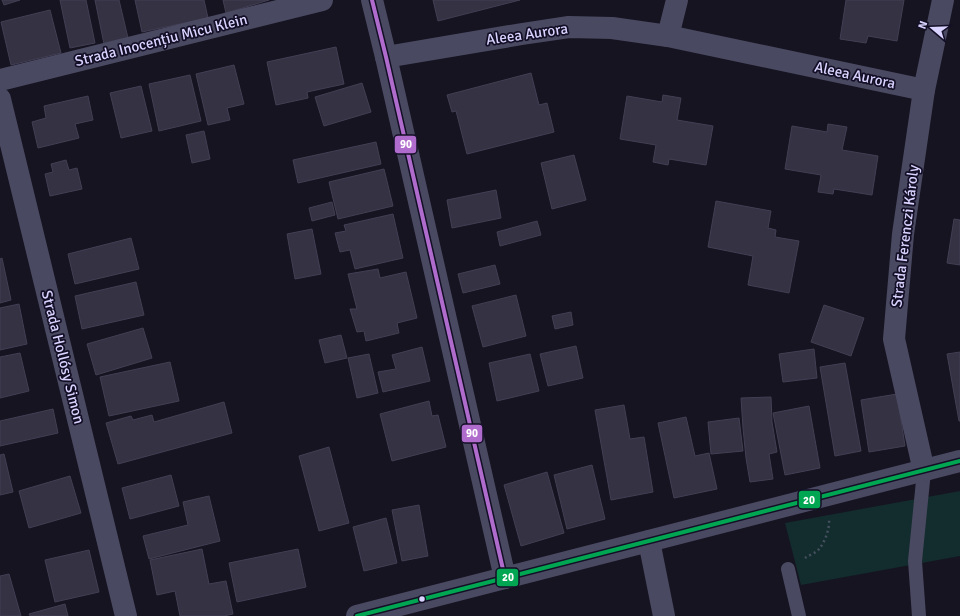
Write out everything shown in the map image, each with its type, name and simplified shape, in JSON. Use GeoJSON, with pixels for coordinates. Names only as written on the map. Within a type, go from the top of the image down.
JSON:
{"type":"FeatureCollection","features":[{"type":"Feature","properties":{"kind":"street","name":"Strada Inocențiu Micu Klein"},"geometry":{"type":"LineString","coordinates":[[0,80],[322,0]]}},
{"type":"Feature","properties":{"kind":"street"},"geometry":{"type":"LineString","coordinates":[[372,0],[505,578]]}},
{"type":"Feature","properties":{"kind":"street"},"geometry":{"type":"LineString","coordinates":[[668,36],[677,0]]}},
{"type":"Feature","properties":{"kind":"street","name":"Strada Ferenczi Károly"},"geometry":{"type":"LineString","coordinates":[[924,471],[894,339],[903,234],[924,90],[943,0]]}},
{"type":"Feature","properties":{"kind":"street","name":"Aleea Aurora"},"geometry":{"type":"LineString","coordinates":[[386,57],[569,27],[612,28],[668,36],[924,90]]}},
{"type":"Feature","properties":{"kind":"street","name":"Strada Hollósy Simon"},"geometry":{"type":"LineString","coordinates":[[0,99],[126,616]]}},
{"type":"Feature","properties":{"kind":"street"},"geometry":{"type":"LineString","coordinates":[[357,616],[960,461]]}},
{"type":"Feature","properties":{"kind":"street"},"geometry":{"type":"LineString","coordinates":[[649,541],[664,616]]}},
{"type":"Feature","properties":{"kind":"lane"},"geometry":{"type":"LineString","coordinates":[[919,616],[915,561],[924,471]]}},
{"type":"Feature","properties":{"kind":"lane"},"geometry":{"type":"LineString","coordinates":[[788,569],[799,616]]}},
{"type":"Feature","properties":{"kind":"path"},"geometry":{"type":"LineString","coordinates":[[788,569],[818,550],[827,534],[829,522],[824,496]]}},
{"type":"Feature","properties":{"kind":"green space"},"geometry":{"type":"Polygon","coordinates":[[[960,491],[960,556],[801,585],[785,523],[960,491]]]}},
{"type":"Feature","properties":{"kind":"building"},"geometry":{"type":"Polygon","coordinates":[[[2,0],[20,0],[4,5],[2,0]]]}},
{"type":"Feature","properties":{"kind":"building"},"geometry":{"type":"Polygon","coordinates":[[[60,0],[86,0],[95,43],[70,48],[60,0]]]}},
{"type":"Feature","properties":{"kind":"building"},"geometry":{"type":"Polygon","coordinates":[[[95,0],[119,0],[128,38],[104,44],[95,0]]]}},
{"type":"Feature","properties":{"kind":"building"},"geometry":{"type":"Polygon","coordinates":[[[135,0],[204,0],[208,18],[142,32],[135,0]]]}},
{"type":"Feature","properties":{"kind":"building"},"geometry":{"type":"Polygon","coordinates":[[[223,0],[269,0],[226,13],[223,0]]]}},
{"type":"Feature","properties":{"kind":"building"},"geometry":{"type":"Polygon","coordinates":[[[433,0],[520,0],[438,21],[433,0]]]}},
{"type":"Feature","properties":{"kind":"building"},"geometry":{"type":"Polygon","coordinates":[[[846,0],[904,0],[897,41],[868,36],[866,43],[840,39],[846,0]]]}},
{"type":"Feature","properties":{"kind":"building"},"geometry":{"type":"Polygon","coordinates":[[[50,10],[61,53],[11,65],[1,22],[50,10]]]}},
{"type":"Feature","properties":{"kind":"building"},"geometry":{"type":"Polygon","coordinates":[[[336,47],[344,84],[307,92],[308,98],[276,105],[267,62],[336,47]]]}},
{"type":"Feature","properties":{"kind":"building"},"geometry":{"type":"Polygon","coordinates":[[[234,65],[244,104],[227,108],[230,120],[208,125],[196,74],[234,65]]]}},
{"type":"Feature","properties":{"kind":"building"},"geometry":{"type":"Polygon","coordinates":[[[531,73],[539,105],[547,103],[554,132],[467,154],[456,111],[452,112],[447,95],[531,73]]]}},
{"type":"Feature","properties":{"kind":"building"},"geometry":{"type":"Polygon","coordinates":[[[190,75],[201,121],[159,131],[149,84],[190,75]]]}},
{"type":"Feature","properties":{"kind":"building"},"geometry":{"type":"Polygon","coordinates":[[[362,83],[371,112],[324,126],[315,97],[362,83]]]}},
{"type":"Feature","properties":{"kind":"building"},"geometry":{"type":"Polygon","coordinates":[[[141,86],[152,131],[121,138],[110,93],[141,86]]]}},
{"type":"Feature","properties":{"kind":"building"},"geometry":{"type":"Polygon","coordinates":[[[663,95],[681,98],[677,120],[713,126],[706,165],[669,159],[668,165],[653,162],[656,145],[620,139],[627,96],[662,102],[663,95]]]}},
{"type":"Feature","properties":{"kind":"building"},"geometry":{"type":"Polygon","coordinates":[[[88,96],[93,120],[75,124],[79,138],[38,148],[32,122],[46,118],[44,106],[88,96]]]}},
{"type":"Feature","properties":{"kind":"building"},"geometry":{"type":"Polygon","coordinates":[[[828,124],[847,127],[842,150],[878,156],[872,195],[834,189],[833,194],[818,192],[821,175],[785,169],[792,126],[827,132],[828,124]]]}},
{"type":"Feature","properties":{"kind":"building"},"geometry":{"type":"Polygon","coordinates":[[[204,131],[210,159],[192,163],[186,135],[204,131]]]}},
{"type":"Feature","properties":{"kind":"building"},"geometry":{"type":"Polygon","coordinates":[[[376,142],[381,164],[298,183],[293,160],[376,142]]]}},
{"type":"Feature","properties":{"kind":"building"},"geometry":{"type":"Polygon","coordinates":[[[574,155],[586,200],[552,209],[541,163],[574,155]]]}},
{"type":"Feature","properties":{"kind":"building"},"geometry":{"type":"Polygon","coordinates":[[[66,160],[69,170],[77,168],[82,189],[50,196],[45,174],[53,172],[51,164],[66,160]]]}},
{"type":"Feature","properties":{"kind":"building"},"geometry":{"type":"Polygon","coordinates":[[[384,169],[393,206],[338,219],[329,182],[384,169]]]}},
{"type":"Feature","properties":{"kind":"building"},"geometry":{"type":"Polygon","coordinates":[[[496,190],[501,218],[452,228],[447,200],[496,190]]]}},
{"type":"Feature","properties":{"kind":"building"},"geometry":{"type":"Polygon","coordinates":[[[716,201],[771,211],[768,228],[776,230],[775,237],[799,241],[789,293],[748,285],[753,256],[708,247],[716,201]]]}},
{"type":"Feature","properties":{"kind":"building"},"geometry":{"type":"Polygon","coordinates":[[[332,202],[335,215],[312,221],[309,208],[332,202]]]}},
{"type":"Feature","properties":{"kind":"building"},"geometry":{"type":"Polygon","coordinates":[[[393,214],[403,258],[355,269],[350,250],[340,252],[335,233],[346,231],[344,225],[393,214]]]}},
{"type":"Feature","properties":{"kind":"building"},"geometry":{"type":"Polygon","coordinates":[[[954,219],[960,220],[960,265],[947,263],[954,219]]]}},
{"type":"Feature","properties":{"kind":"building"},"geometry":{"type":"Polygon","coordinates":[[[537,221],[541,235],[500,246],[497,232],[537,221]]]}},
{"type":"Feature","properties":{"kind":"building"},"geometry":{"type":"Polygon","coordinates":[[[312,229],[321,274],[295,279],[287,234],[312,229]]]}},
{"type":"Feature","properties":{"kind":"building"},"geometry":{"type":"Polygon","coordinates":[[[131,238],[139,269],[75,284],[68,254],[131,238]]]}},
{"type":"Feature","properties":{"kind":"building"},"geometry":{"type":"Polygon","coordinates":[[[2,258],[11,300],[0,303],[0,259],[2,258]]]}},
{"type":"Feature","properties":{"kind":"building"},"geometry":{"type":"Polygon","coordinates":[[[495,265],[500,284],[463,293],[458,274],[495,265]]]}},
{"type":"Feature","properties":{"kind":"building"},"geometry":{"type":"Polygon","coordinates":[[[378,269],[380,278],[406,272],[417,318],[397,323],[399,333],[366,341],[364,331],[357,332],[350,309],[357,309],[348,274],[378,269]]]}},
{"type":"Feature","properties":{"kind":"building"},"geometry":{"type":"Polygon","coordinates":[[[136,282],[144,315],[82,329],[75,296],[136,282]]]}},
{"type":"Feature","properties":{"kind":"building"},"geometry":{"type":"Polygon","coordinates":[[[516,295],[526,336],[483,347],[472,306],[516,295]]]}},
{"type":"Feature","properties":{"kind":"building"},"geometry":{"type":"Polygon","coordinates":[[[19,304],[27,344],[0,350],[0,308],[19,304]]]}},
{"type":"Feature","properties":{"kind":"building"},"geometry":{"type":"Polygon","coordinates":[[[824,305],[864,318],[851,356],[811,342],[824,305]]]}},
{"type":"Feature","properties":{"kind":"building"},"geometry":{"type":"Polygon","coordinates":[[[571,312],[573,325],[555,329],[552,316],[571,312]]]}},
{"type":"Feature","properties":{"kind":"building"},"geometry":{"type":"Polygon","coordinates":[[[143,328],[152,358],[96,375],[87,344],[143,328]]]}},
{"type":"Feature","properties":{"kind":"building"},"geometry":{"type":"Polygon","coordinates":[[[341,335],[347,358],[325,363],[319,340],[341,335]]]}},
{"type":"Feature","properties":{"kind":"building"},"geometry":{"type":"Polygon","coordinates":[[[576,346],[583,378],[548,386],[540,354],[576,346]]]}},
{"type":"Feature","properties":{"kind":"building"},"geometry":{"type":"Polygon","coordinates":[[[422,347],[430,381],[383,392],[378,372],[396,369],[392,355],[422,347]]]}},
{"type":"Feature","properties":{"kind":"building"},"geometry":{"type":"Polygon","coordinates":[[[814,349],[817,378],[783,382],[779,354],[814,349]]]}},
{"type":"Feature","properties":{"kind":"building"},"geometry":{"type":"Polygon","coordinates":[[[960,352],[960,421],[959,421],[947,354],[960,352]]]}},
{"type":"Feature","properties":{"kind":"building"},"geometry":{"type":"Polygon","coordinates":[[[20,353],[29,391],[0,398],[0,357],[20,353]]]}},
{"type":"Feature","properties":{"kind":"building"},"geometry":{"type":"Polygon","coordinates":[[[369,354],[378,393],[357,398],[348,358],[369,354]]]}},
{"type":"Feature","properties":{"kind":"building"},"geometry":{"type":"Polygon","coordinates":[[[530,354],[539,391],[497,401],[489,363],[530,354]]]}},
{"type":"Feature","properties":{"kind":"building"},"geometry":{"type":"Polygon","coordinates":[[[170,362],[179,401],[109,416],[100,377],[170,362]]]}},
{"type":"Feature","properties":{"kind":"building"},"geometry":{"type":"Polygon","coordinates":[[[845,363],[861,451],[835,456],[820,367],[845,363]]]}},
{"type":"Feature","properties":{"kind":"building"},"geometry":{"type":"Polygon","coordinates":[[[897,394],[905,446],[869,452],[861,400],[897,394]]]}},
{"type":"Feature","properties":{"kind":"building"},"geometry":{"type":"Polygon","coordinates":[[[771,397],[772,422],[777,452],[769,454],[773,479],[750,482],[746,458],[741,398],[771,397]]]}},
{"type":"Feature","properties":{"kind":"building"},"geometry":{"type":"Polygon","coordinates":[[[429,401],[432,416],[438,415],[446,447],[392,461],[380,414],[429,401]]]}},
{"type":"Feature","properties":{"kind":"building"},"geometry":{"type":"Polygon","coordinates":[[[224,402],[232,433],[118,464],[106,423],[131,416],[133,420],[152,415],[154,422],[224,402]]]}},
{"type":"Feature","properties":{"kind":"building"},"geometry":{"type":"Polygon","coordinates":[[[624,405],[630,439],[644,437],[653,492],[611,500],[595,410],[624,405]]]}},
{"type":"Feature","properties":{"kind":"building"},"geometry":{"type":"Polygon","coordinates":[[[809,406],[820,468],[785,475],[773,413],[809,406]]]}},
{"type":"Feature","properties":{"kind":"building"},"geometry":{"type":"Polygon","coordinates":[[[53,409],[58,433],[0,446],[0,421],[53,409]]]}},
{"type":"Feature","properties":{"kind":"building"},"geometry":{"type":"Polygon","coordinates":[[[686,417],[695,456],[709,453],[717,489],[674,498],[658,423],[686,417]]]}},
{"type":"Feature","properties":{"kind":"building"},"geometry":{"type":"Polygon","coordinates":[[[739,418],[743,451],[711,454],[708,422],[739,418]]]}},
{"type":"Feature","properties":{"kind":"building"},"geometry":{"type":"Polygon","coordinates":[[[329,447],[349,523],[319,531],[299,456],[329,447]]]}},
{"type":"Feature","properties":{"kind":"building"},"geometry":{"type":"Polygon","coordinates":[[[4,454],[13,492],[0,495],[0,455],[4,454]]]}},
{"type":"Feature","properties":{"kind":"building"},"geometry":{"type":"Polygon","coordinates":[[[592,465],[605,519],[567,529],[554,475],[592,465]]]}},
{"type":"Feature","properties":{"kind":"building"},"geometry":{"type":"Polygon","coordinates":[[[547,472],[564,533],[521,546],[504,485],[547,472]]]}},
{"type":"Feature","properties":{"kind":"building"},"geometry":{"type":"Polygon","coordinates":[[[171,475],[179,506],[130,519],[122,488],[171,475]]]}},
{"type":"Feature","properties":{"kind":"building"},"geometry":{"type":"Polygon","coordinates":[[[70,476],[81,513],[29,528],[19,491],[70,476]]]}},
{"type":"Feature","properties":{"kind":"building"},"geometry":{"type":"Polygon","coordinates":[[[209,496],[220,541],[149,559],[143,536],[188,525],[183,502],[209,496]]]}},
{"type":"Feature","properties":{"kind":"building"},"geometry":{"type":"Polygon","coordinates":[[[419,505],[428,556],[402,561],[392,510],[419,505]]]}},
{"type":"Feature","properties":{"kind":"building"},"geometry":{"type":"Polygon","coordinates":[[[386,518],[397,563],[364,571],[353,527],[386,518]]]}},
{"type":"Feature","properties":{"kind":"building"},"geometry":{"type":"Polygon","coordinates":[[[202,549],[209,584],[226,581],[233,614],[224,616],[180,616],[175,591],[157,595],[150,560],[202,549]]]}},
{"type":"Feature","properties":{"kind":"building"},"geometry":{"type":"Polygon","coordinates":[[[298,549],[306,587],[237,602],[229,563],[298,549]]]}},
{"type":"Feature","properties":{"kind":"building"},"geometry":{"type":"Polygon","coordinates":[[[89,550],[99,592],[55,602],[45,560],[89,550]]]}},
{"type":"Feature","properties":{"kind":"building"},"geometry":{"type":"Polygon","coordinates":[[[9,574],[21,616],[0,616],[0,576],[9,574]]]}},
{"type":"Feature","properties":{"kind":"building"},"geometry":{"type":"Polygon","coordinates":[[[65,604],[68,616],[30,616],[29,614],[65,604]]]}},
{"type":"Feature","properties":{"kind":"transit line","name":"90"},"geometry":{"type":"LineString","coordinates":[[372,0],[505,578]]}},
{"type":"Feature","properties":{"kind":"transit line","name":"20"},"geometry":{"type":"LineString","coordinates":[[357,616],[960,461]]}}]}
